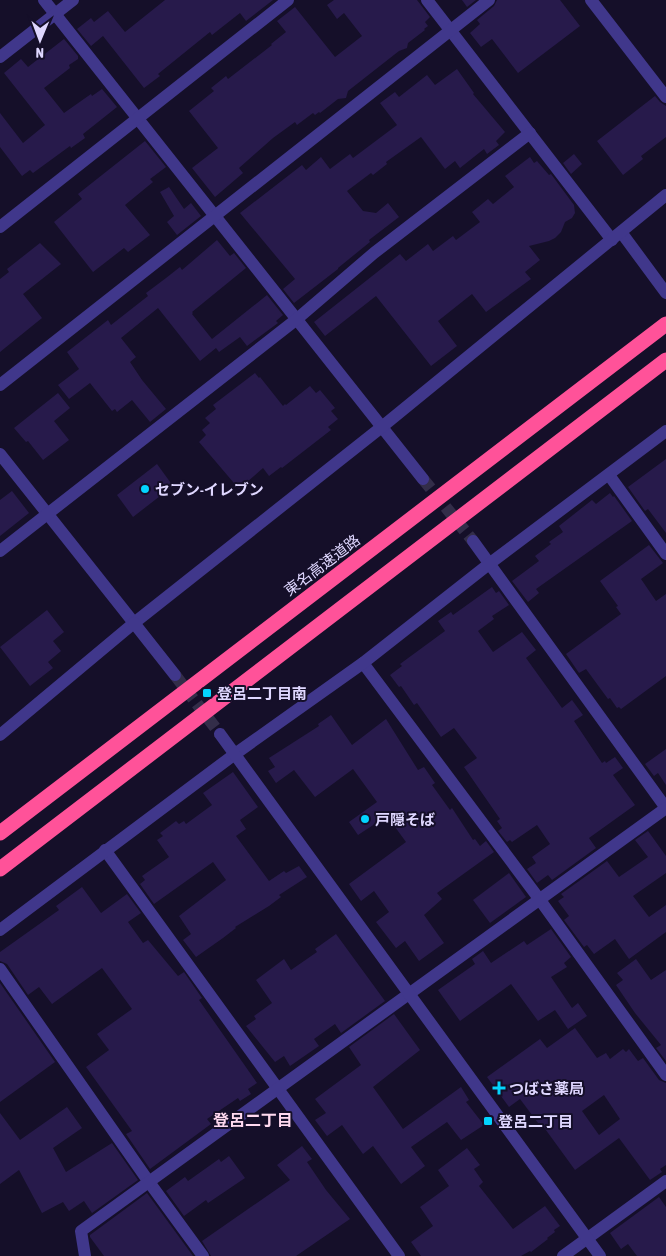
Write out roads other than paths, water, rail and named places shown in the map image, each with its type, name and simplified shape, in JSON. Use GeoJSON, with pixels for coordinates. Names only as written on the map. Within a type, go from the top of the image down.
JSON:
{"type":"FeatureCollection","features":[{"type":"Feature","properties":{"kind":"highway","name":"東名高速道路"},"geometry":{"type":"LineString","coordinates":[[0,833],[666,324]]}},
{"type":"Feature","properties":{"kind":"highway"},"geometry":{"type":"LineString","coordinates":[[0,869],[666,360]]}},
{"type":"Feature","properties":{"kind":"street"},"geometry":{"type":"LineString","coordinates":[[44,0],[424,479]]}},
{"type":"Feature","properties":{"kind":"street"},"geometry":{"type":"LineString","coordinates":[[0,57],[73,0]]}},
{"type":"Feature","properties":{"kind":"street"},"geometry":{"type":"LineString","coordinates":[[0,226],[288,0]]}},
{"type":"Feature","properties":{"kind":"street"},"geometry":{"type":"LineString","coordinates":[[427,0],[530,133],[666,293]]}},
{"type":"Feature","properties":{"kind":"street"},"geometry":{"type":"LineString","coordinates":[[0,385],[489,0]]}},
{"type":"Feature","properties":{"kind":"street"},"geometry":{"type":"LineString","coordinates":[[591,0],[666,97]]}},
{"type":"Feature","properties":{"kind":"street"},"geometry":{"type":"LineString","coordinates":[[0,551],[297,319],[374,253],[530,133]]}},
{"type":"Feature","properties":{"kind":"street"},"geometry":{"type":"LineString","coordinates":[[0,735],[134,623],[383,426],[666,195]]}},
{"type":"Feature","properties":{"kind":"street"},"geometry":{"type":"LineString","coordinates":[[0,930],[235,754],[364,662],[489,564],[666,431]]}},
{"type":"Feature","properties":{"kind":"street"},"geometry":{"type":"LineString","coordinates":[[0,454],[175,675]]}},
{"type":"Feature","properties":{"kind":"street"},"geometry":{"type":"LineString","coordinates":[[609,475],[666,554]]}},
{"type":"Feature","properties":{"kind":"street"},"geometry":{"type":"LineString","coordinates":[[85,1256],[80,1231],[666,808],[473,541]]}},
{"type":"Feature","properties":{"kind":"street"},"geometry":{"type":"LineString","coordinates":[[364,662],[540,900],[666,1075]]}},
{"type":"Feature","properties":{"kind":"street"},"geometry":{"type":"LineString","coordinates":[[220,734],[600,1256]]}},
{"type":"Feature","properties":{"kind":"street"},"geometry":{"type":"LineString","coordinates":[[105,850],[399,1256]]}},
{"type":"Feature","properties":{"kind":"street"},"geometry":{"type":"LineString","coordinates":[[0,969],[203,1256]]}},
{"type":"Feature","properties":{"kind":"street"},"geometry":{"type":"LineString","coordinates":[[563,1256],[666,1182]]}},
{"type":"Feature","properties":{"kind":"tunnel"},"geometry":{"type":"LineString","coordinates":[[423,479],[473,541]]}},
{"type":"Feature","properties":{"kind":"tunnel"},"geometry":{"type":"LineString","coordinates":[[175,675],[220,734]]}},
{"type":"Feature","properties":{"kind":"place","name":"セブン-イレブン"},"geometry":{"type":"Point","coordinates":[145,489]}},
{"type":"Feature","properties":{"kind":"place","name":"登呂二丁目南"},"geometry":{"type":"Point","coordinates":[207,693]}},
{"type":"Feature","properties":{"kind":"place","name":"戸隠そば"},"geometry":{"type":"Point","coordinates":[365,819]}},
{"type":"Feature","properties":{"kind":"place","name":"つばさ薬局"},"geometry":{"type":"Point","coordinates":[499,1088]}},
{"type":"Feature","properties":{"kind":"place","name":"登呂二丁目"},"geometry":{"type":"Point","coordinates":[488,1121]}},
{"type":"Feature","properties":{"kind":"district","name":"登呂二丁目"},"geometry":{"type":"Point","coordinates":[253,1120]}}]}
